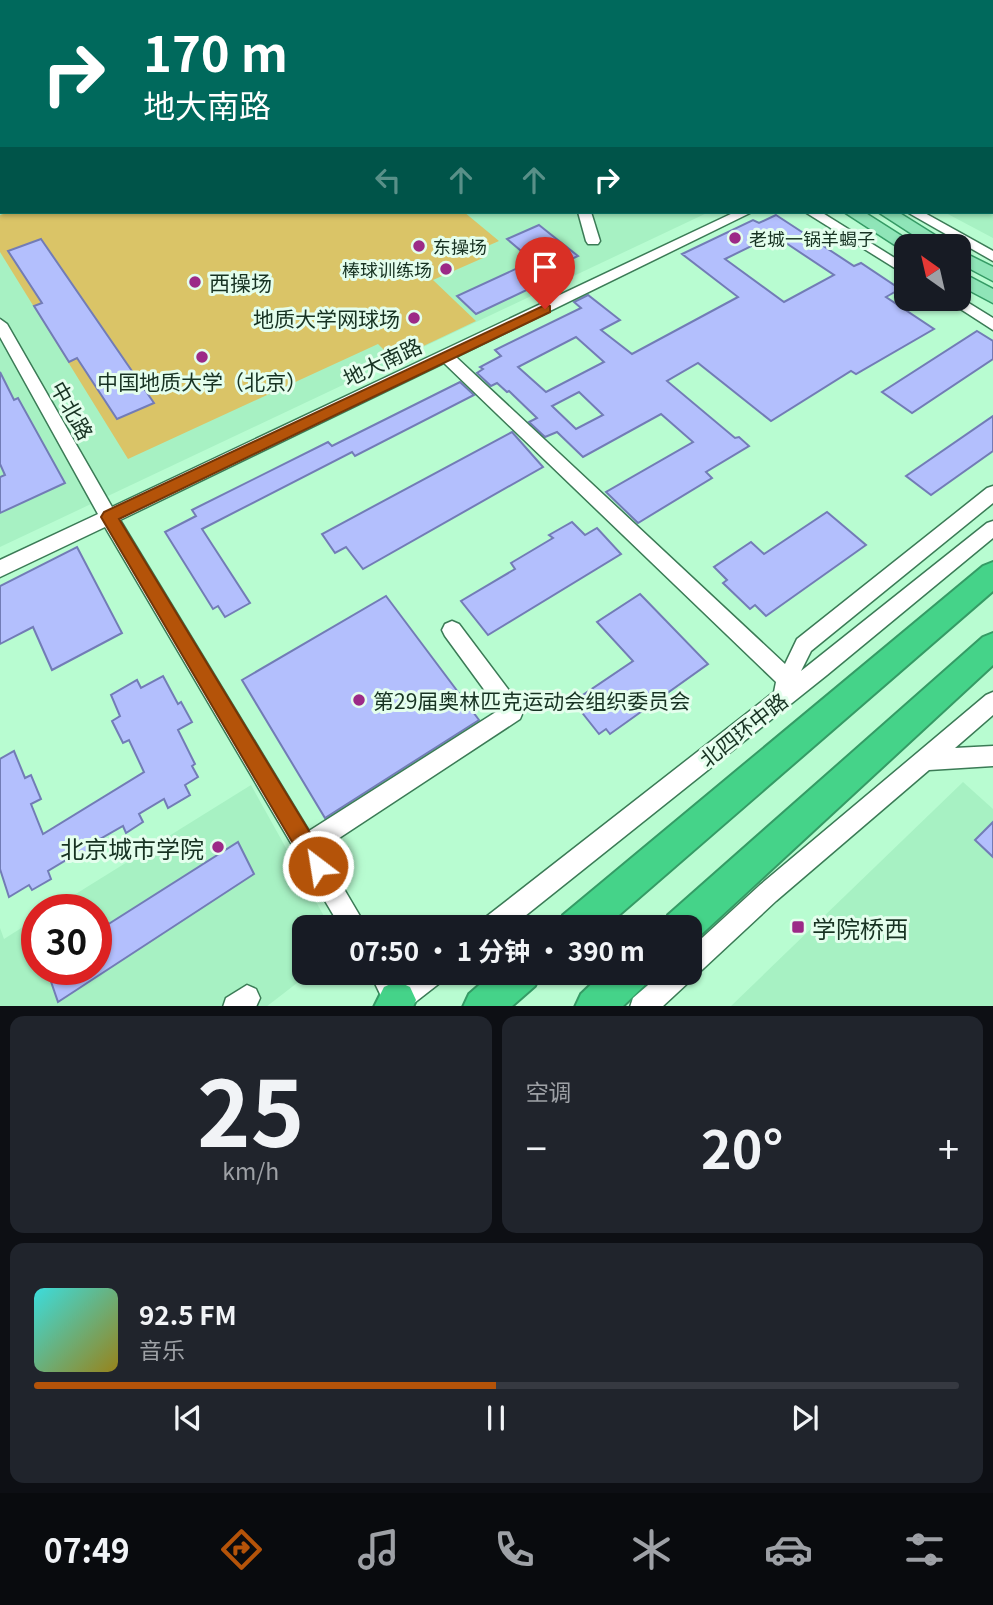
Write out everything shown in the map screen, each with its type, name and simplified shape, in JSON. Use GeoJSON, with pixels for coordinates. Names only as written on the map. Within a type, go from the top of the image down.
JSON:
{"type":"FeatureCollection","features":[{"type":"Feature","properties":{"kind":"highway","name":"北四环中路"},"geometry":{"type":"LineString","coordinates":[[591,915],[993,575]]}},
{"type":"Feature","properties":{"kind":"highway"},"geometry":{"type":"LineString","coordinates":[[695,915],[993,646]]}},
{"type":"Feature","properties":{"kind":"highway"},"geometry":{"type":"LineString","coordinates":[[482,1006],[507,985]]}},
{"type":"Feature","properties":{"kind":"highway"},"geometry":{"type":"LineString","coordinates":[[594,1006],[618,985]]}},
{"type":"Feature","properties":{"kind":"main road"},"geometry":{"type":"LineString","coordinates":[[855,214],[894,237]]}},
{"type":"Feature","properties":{"kind":"main road"},"geometry":{"type":"LineString","coordinates":[[889,214],[923,234]]}},
{"type":"Feature","properties":{"kind":"main road"},"geometry":{"type":"LineString","coordinates":[[971,262],[993,275]]}},
{"type":"Feature","properties":{"kind":"main road"},"geometry":{"type":"LineString","coordinates":[[971,283],[993,297]]}},
{"type":"Feature","properties":{"kind":"street"},"geometry":{"type":"LineString","coordinates":[[585,214],[593,241]]}},
{"type":"Feature","properties":{"kind":"street","name":"地大南路"},"geometry":{"type":"LineString","coordinates":[[0,569],[741,214]]}},
{"type":"Feature","properties":{"kind":"street"},"geometry":{"type":"LineString","coordinates":[[815,214],[894,263]]}},
{"type":"Feature","properties":{"kind":"street"},"geometry":{"type":"LineString","coordinates":[[918,214],[993,257]]}},
{"type":"Feature","properties":{"kind":"street"},"geometry":{"type":"LineString","coordinates":[[971,311],[993,325]]}},
{"type":"Feature","properties":{"kind":"street","name":"中北路"},"geometry":{"type":"LineString","coordinates":[[0,324],[109,517],[347,915]]}},
{"type":"Feature","properties":{"kind":"street"},"geometry":{"type":"LineString","coordinates":[[0,363],[18,355]]}},
{"type":"Feature","properties":{"kind":"street"},"geometry":{"type":"LineString","coordinates":[[446,356],[788,680]]}},
{"type":"Feature","properties":{"kind":"street"},"geometry":{"type":"LineString","coordinates":[[778,702],[804,645],[993,494]]}},
{"type":"Feature","properties":{"kind":"street","name":"北四环中路"},"geometry":{"type":"LineString","coordinates":[[507,915],[778,702],[993,528]]}},
{"type":"Feature","properties":{"kind":"street"},"geometry":{"type":"LineString","coordinates":[[306,846],[513,712],[452,630]]}},
{"type":"Feature","properties":{"kind":"street"},"geometry":{"type":"LineString","coordinates":[[702,954],[768,893],[993,702]]}},
{"type":"Feature","properties":{"kind":"street"},"geometry":{"type":"LineString","coordinates":[[924,760],[993,756]]}},
{"type":"Feature","properties":{"kind":"street"},"geometry":{"type":"LineString","coordinates":[[390,996],[410,985]]}},
{"type":"Feature","properties":{"kind":"street"},"geometry":{"type":"LineString","coordinates":[[642,1006],[667,985]]}},
{"type":"Feature","properties":{"kind":"shaded area","name":"中国地质大学（北京）"},"geometry":{"type":"Polygon","coordinates":[[[0,214],[705,214],[0,547],[0,214]]]}},
{"type":"Feature","properties":{"kind":"shaded area","name":"中国地质大学（北京）"},"geometry":{"type":"Polygon","coordinates":[[[466,214],[499,241],[476,251],[483,258],[433,280],[476,321],[394,360],[378,344],[128,459],[0,252],[0,215],[466,214]]]}},
{"type":"Feature","properties":{"kind":"shaded area"},"geometry":{"type":"Polygon","coordinates":[[[948,214],[993,214],[993,238],[948,214]]]}},
{"type":"Feature","properties":{"kind":"shaded area"},"geometry":{"type":"Polygon","coordinates":[[[963,782],[993,809],[993,1006],[731,1006],[963,782]]]}},
{"type":"Feature","properties":{"kind":"shaded area","name":"北京城市学院"},"geometry":{"type":"Polygon","coordinates":[[[251,785],[323,915],[292,915],[292,985],[294,985],[267,1006],[0,1006],[0,928],[4,939],[21,928],[21,985],[112,985],[112,894],[76,894],[251,785]]]}},
{"type":"Feature","properties":{"kind":"building"},"geometry":{"type":"Polygon","coordinates":[[[776,215],[854,266],[861,263],[894,285],[894,292],[886,297],[894,302],[894,312],[908,312],[934,329],[856,374],[851,371],[771,421],[698,363],[667,381],[735,438],[739,437],[749,446],[706,472],[712,478],[638,523],[606,492],[693,442],[661,414],[583,457],[557,432],[545,437],[529,422],[537,418],[509,391],[497,383],[491,386],[477,373],[483,369],[480,367],[501,356],[495,350],[581,308],[574,302],[588,295],[620,320],[601,330],[632,354],[738,297],[682,254],[753,220],[759,223],[776,215]],[[774,235],[725,259],[784,302],[834,275],[774,235]],[[576,337],[518,367],[546,392],[604,362],[576,337]],[[579,392],[552,406],[576,429],[603,415],[579,392]]]}},
{"type":"Feature","properties":{"kind":"building"},"geometry":{"type":"Polygon","coordinates":[[[539,225],[578,256],[565,262],[573,268],[476,314],[457,296],[533,261],[507,239],[539,225]]]}},
{"type":"Feature","properties":{"kind":"building"},"geometry":{"type":"Polygon","coordinates":[[[41,239],[154,403],[117,419],[77,358],[69,362],[34,306],[42,303],[8,251],[41,239]]]}},
{"type":"Feature","properties":{"kind":"building"},"geometry":{"type":"Polygon","coordinates":[[[977,331],[993,341],[993,359],[912,413],[882,392],[977,331]]]}},
{"type":"Feature","properties":{"kind":"building"},"geometry":{"type":"Polygon","coordinates":[[[0,372],[14,400],[18,398],[65,483],[0,513],[0,477],[5,475],[0,464],[0,372]]]}},
{"type":"Feature","properties":{"kind":"building"},"geometry":{"type":"Polygon","coordinates":[[[460,382],[474,395],[355,456],[352,452],[202,529],[250,603],[225,617],[218,606],[213,609],[165,532],[196,516],[192,510],[328,442],[332,446],[460,382]]]}},
{"type":"Feature","properties":{"kind":"building"},"geometry":{"type":"Polygon","coordinates":[[[993,416],[993,451],[931,495],[906,476],[993,416]]]}},
{"type":"Feature","properties":{"kind":"building"},"geometry":{"type":"Polygon","coordinates":[[[512,432],[543,467],[363,569],[346,547],[335,553],[322,534],[512,432]]]}},
{"type":"Feature","properties":{"kind":"building"},"geometry":{"type":"Polygon","coordinates":[[[827,512],[866,545],[766,616],[755,605],[750,609],[723,583],[727,580],[714,567],[751,542],[764,554],[827,512]]]}},
{"type":"Feature","properties":{"kind":"building"},"geometry":{"type":"Polygon","coordinates":[[[572,522],[585,535],[597,528],[621,554],[488,635],[461,601],[515,569],[511,563],[553,538],[549,535],[572,522]]]}},
{"type":"Feature","properties":{"kind":"building"},"geometry":{"type":"Polygon","coordinates":[[[77,547],[122,633],[52,670],[33,627],[0,644],[0,586],[77,547]]]}},
{"type":"Feature","properties":{"kind":"building"},"geometry":{"type":"Polygon","coordinates":[[[640,594],[708,664],[610,734],[606,729],[599,734],[576,705],[580,702],[577,699],[633,661],[597,622],[640,594]]]}},
{"type":"Feature","properties":{"kind":"building","name":"第29届奥林匹克运动会组织委员会"},"geometry":{"type":"Polygon","coordinates":[[[386,596],[479,720],[325,818],[242,680],[386,596]]]}},
{"type":"Feature","properties":{"kind":"building"},"geometry":{"type":"Polygon","coordinates":[[[163,676],[178,704],[181,702],[192,722],[178,730],[195,764],[192,766],[198,777],[185,785],[190,795],[168,808],[164,799],[139,814],[143,822],[126,833],[123,826],[95,842],[99,850],[81,861],[78,853],[48,871],[51,879],[32,890],[29,885],[9,897],[0,869],[0,759],[14,751],[25,778],[31,775],[41,799],[31,804],[43,834],[144,772],[129,740],[123,743],[112,721],[120,716],[111,695],[137,680],[141,688],[163,676]]]}},
{"type":"Feature","properties":{"kind":"building"},"geometry":{"type":"Polygon","coordinates":[[[993,822],[993,857],[975,840],[993,822]]]}},
{"type":"Feature","properties":{"kind":"building"},"geometry":{"type":"Polygon","coordinates":[[[238,842],[254,874],[112,967],[112,922],[238,842]]]}},
{"type":"Feature","properties":{"kind":"building"},"geometry":{"type":"Polygon","coordinates":[[[52,985],[84,985],[58,1002],[52,985]]]}},
{"type":"Feature","properties":{"kind":"place","name":"老城一锅羊蝎子"},"geometry":{"type":"Point","coordinates":[735,238]}},
{"type":"Feature","properties":{"kind":"place","name":"东操场"},"geometry":{"type":"Point","coordinates":[419,246]}},
{"type":"Feature","properties":{"kind":"place","name":"棒球训练场"},"geometry":{"type":"Point","coordinates":[446,269]}},
{"type":"Feature","properties":{"kind":"place","name":"西操场"},"geometry":{"type":"Point","coordinates":[195,282]}},
{"type":"Feature","properties":{"kind":"place","name":"地质大学网球场"},"geometry":{"type":"Point","coordinates":[414,318]}},
{"type":"Feature","properties":{"kind":"place","name":"中国地质大学（北京）"},"geometry":{"type":"Point","coordinates":[202,357]}},
{"type":"Feature","properties":{"kind":"place","name":"第29届奥林匹克运动会组织委员会"},"geometry":{"type":"Point","coordinates":[359,700]}},
{"type":"Feature","properties":{"kind":"place","name":"北京城市学院"},"geometry":{"type":"Point","coordinates":[218,847]}},
{"type":"Feature","properties":{"kind":"place","name":"学院桥西"},"geometry":{"type":"Point","coordinates":[798,927]}},
{"type":"Feature","properties":{"kind":"route"},"geometry":{"type":"LineString","coordinates":[[318,866],[109,517],[545,309]]}}]}
